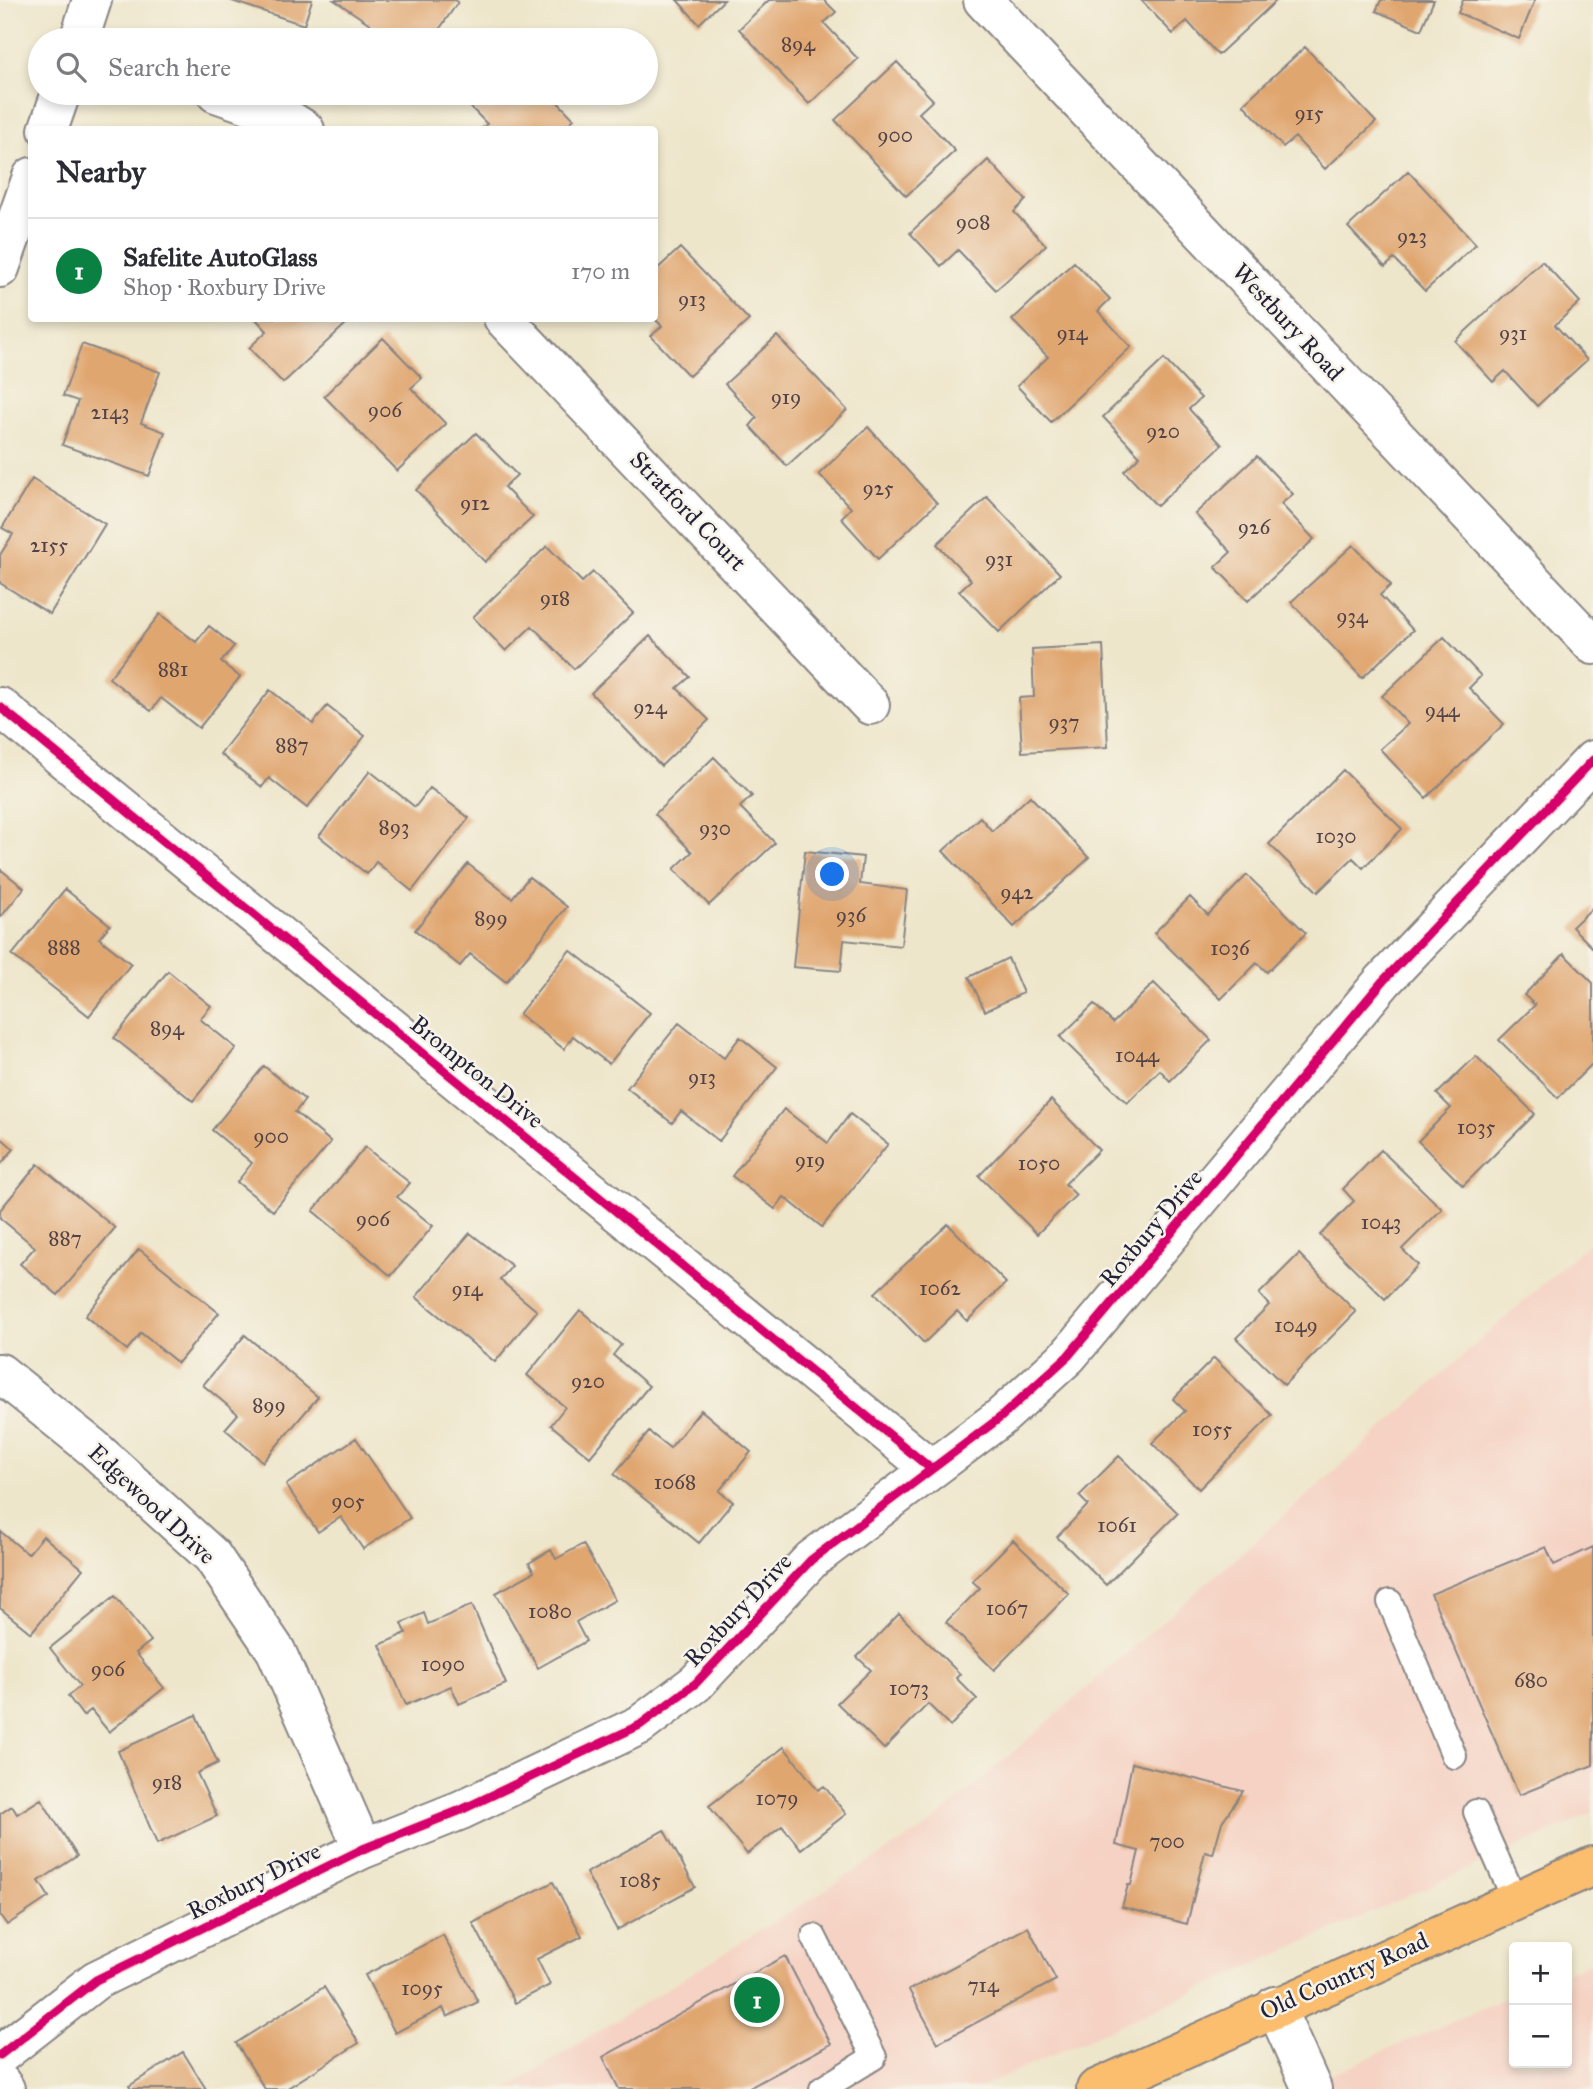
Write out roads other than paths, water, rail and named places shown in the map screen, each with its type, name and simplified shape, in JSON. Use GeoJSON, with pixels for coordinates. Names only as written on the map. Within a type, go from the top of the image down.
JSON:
{"type":"FeatureCollection","features":[{"type":"Feature","properties":{"kind":"main road","name":"Old Country Road"},"geometry":{"type":"LineString","coordinates":[[1096,2089],[1275,2006],[1593,1866]]}},
{"type":"Feature","properties":{"kind":"street"},"geometry":{"type":"LineString","coordinates":[[83,28],[92,0]]}},
{"type":"Feature","properties":{"kind":"street","name":"Westbury Road"},"geometry":{"type":"LineString","coordinates":[[983,0],[1593,645]]}},
{"type":"Feature","properties":{"kind":"street"},"geometry":{"type":"LineString","coordinates":[[49,126],[57,105]]}},
{"type":"Feature","properties":{"kind":"street"},"geometry":{"type":"LineString","coordinates":[[251,105],[284,116],[299,126]]}},
{"type":"Feature","properties":{"kind":"street"},"geometry":{"type":"LineString","coordinates":[[0,268],[28,188]]}},
{"type":"Feature","properties":{"kind":"street","name":"Stratford Court"},"geometry":{"type":"LineString","coordinates":[[507,322],[870,705]]}},
{"type":"Feature","properties":{"kind":"street","name":"Brompton Drive"},"geometry":{"type":"LineString","coordinates":[[0,707],[930,1468]]}},
{"type":"Feature","properties":{"kind":"street","name":"Roxbury Drive"},"geometry":{"type":"LineString","coordinates":[[0,2055],[96,1980],[363,1849],[461,1810],[640,1725],[696,1683],[811,1560],[1001,1417],[1068,1356],[1383,981],[1593,760]]}},
{"type":"Feature","properties":{"kind":"street","name":"Edgewood Drive"},"geometry":{"type":"LineString","coordinates":[[0,1373],[92,1447],[212,1556],[276,1651],[363,1849]]}},
{"type":"Feature","properties":{"kind":"street"},"geometry":{"type":"LineString","coordinates":[[1275,2006],[1312,2089]]}},
{"type":"Feature","properties":{"kind":"street"},"geometry":{"type":"LineString","coordinates":[[0,2082],[5,2089]]}},
{"type":"Feature","properties":{"kind":"lane"},"geometry":{"type":"LineString","coordinates":[[1390,1602],[1454,1756]]}},
{"type":"Feature","properties":{"kind":"lane"},"geometry":{"type":"LineString","coordinates":[[1476,1812],[1515,1900]]}},
{"type":"Feature","properties":{"kind":"lane"},"geometry":{"type":"LineString","coordinates":[[814,1937],[874,2057],[822,2089]]}},
{"type":"Feature","properties":{"kind":"place","name":"Safelite AutoGlass"},"geometry":{"type":"Point","coordinates":[757,2000]}}]}
